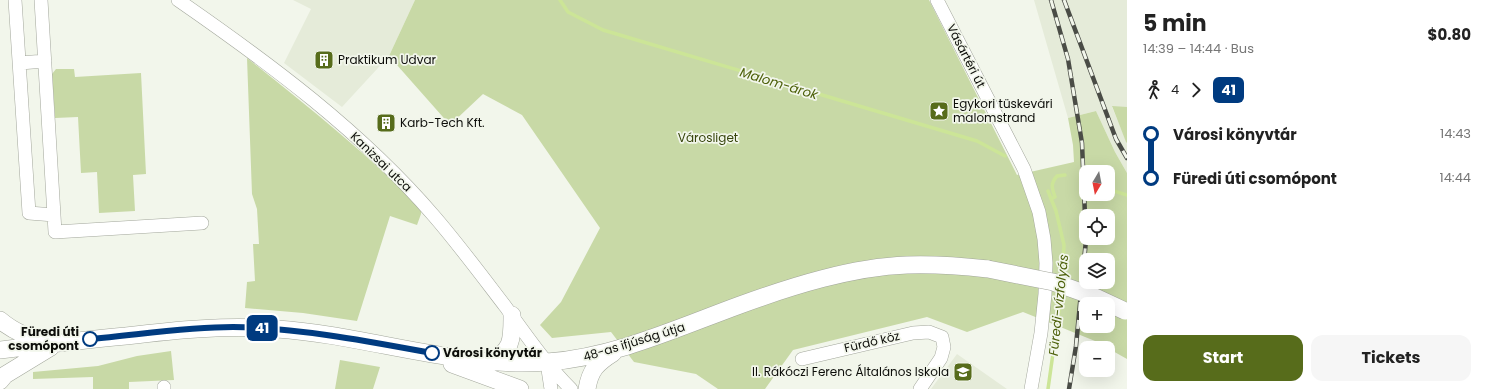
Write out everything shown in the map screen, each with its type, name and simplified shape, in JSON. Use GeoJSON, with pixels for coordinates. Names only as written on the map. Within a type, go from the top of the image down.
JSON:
{"type":"FeatureCollection","features":[{"type":"Feature","properties":{"kind":"main road","name":"48-as ifjúság útja"},"geometry":{"type":"LineString","coordinates":[[58,343],[171,330],[232,327],[279,329],[490,362],[547,362],[581,358],[621,348],[674,331],[784,290],[875,268],[905,265],[941,265],[988,269],[1053,282],[1095,297],[1126,311]]}},
{"type":"Feature","properties":{"kind":"main road"},"geometry":{"type":"LineString","coordinates":[[490,362],[500,357],[506,350],[510,340],[512,315]]}},
{"type":"Feature","properties":{"kind":"main road"},"geometry":{"type":"LineString","coordinates":[[0,320],[36,340],[58,343]]}},
{"type":"Feature","properties":{"kind":"main road"},"geometry":{"type":"LineString","coordinates":[[0,350],[58,343]]}},
{"type":"Feature","properties":{"kind":"main road"},"geometry":{"type":"LineString","coordinates":[[0,381],[17,366],[58,343]]}},
{"type":"Feature","properties":{"kind":"main road"},"geometry":{"type":"LineString","coordinates":[[399,347],[520,389]]}},
{"type":"Feature","properties":{"kind":"main road"},"geometry":{"type":"LineString","coordinates":[[587,389],[588,379],[592,370],[603,360],[621,348]]}},
{"type":"Feature","properties":{"kind":"street"},"geometry":{"type":"LineString","coordinates":[[15,0],[29,213],[54,215]]}},
{"type":"Feature","properties":{"kind":"street"},"geometry":{"type":"LineString","coordinates":[[41,0],[55,232],[202,223]]}},
{"type":"Feature","properties":{"kind":"street","name":"Kanizsai utca"},"geometry":{"type":"LineString","coordinates":[[178,0],[273,69],[342,124],[394,171],[435,216],[547,362],[571,389]]}},
{"type":"Feature","properties":{"kind":"street","name":"Vásártéri út"},"geometry":{"type":"LineString","coordinates":[[937,0],[1024,168],[1039,212],[1044,239],[1046,263],[1045,294],[1041,333],[1032,389]]}},
{"type":"Feature","properties":{"kind":"street"},"geometry":{"type":"LineString","coordinates":[[20,63],[45,61]]}},
{"type":"Feature","properties":{"kind":"street","name":"Fürdő köz"},"geometry":{"type":"LineString","coordinates":[[802,359],[913,333],[929,332],[942,337],[944,347],[941,358],[920,389]]}},
{"type":"Feature","properties":{"kind":"street","name":"Kanizsai utca"},"geometry":{"type":"LineString","coordinates":[[547,362],[551,389]]}},
{"type":"Feature","properties":{"kind":"shaded area"},"geometry":{"type":"Polygon","coordinates":[[[293,0],[415,0],[389,56],[342,107],[284,63],[311,9],[293,0]]]}},
{"type":"Feature","properties":{"kind":"shaded area"},"geometry":{"type":"Polygon","coordinates":[[[1034,0],[1127,0],[1127,107],[1112,107],[1127,143],[1127,173],[1115,152],[1096,111],[1068,118],[1034,0]]]}},
{"type":"Feature","properties":{"kind":"shaded area","name":"II. Rákóczi Ferenc Általános Iskola"},"geometry":{"type":"Polygon","coordinates":[[[957,354],[1007,389],[931,389],[957,354]]]}},
{"type":"Feature","properties":{"kind":"green space","name":"Városliget"},"geometry":{"type":"Polygon","coordinates":[[[415,0],[929,0],[1017,175],[1074,162],[1073,145],[1068,118],[1096,111],[1115,152],[1127,173],[1127,359],[1115,352],[1115,341],[1095,341],[1023,312],[967,332],[927,317],[793,350],[765,389],[718,389],[696,374],[634,362],[611,332],[552,338],[540,325],[561,302],[600,228],[522,115],[483,94],[450,125],[389,56],[415,0]]]}},
{"type":"Feature","properties":{"kind":"green space"},"geometry":{"type":"Polygon","coordinates":[[[247,58],[314,112],[380,169],[421,209],[421,214],[417,225],[390,216],[357,321],[303,313],[245,308],[247,282],[255,281],[253,244],[259,244],[257,209],[252,194],[247,58]]]}},
{"type":"Feature","properties":{"kind":"green space"},"geometry":{"type":"Polygon","coordinates":[[[56,69],[74,69],[75,77],[141,73],[146,174],[133,175],[135,211],[99,213],[97,172],[81,173],[78,117],[55,118],[52,74],[56,69]]]}},
{"type":"Feature","properties":{"kind":"green space"},"geometry":{"type":"Polygon","coordinates":[[[1112,106],[1127,107],[1127,143],[1126,142],[1112,106]]]}},
{"type":"Feature","properties":{"kind":"green space"},"geometry":{"type":"Polygon","coordinates":[[[171,351],[174,380],[129,382],[129,389],[93,389],[93,377],[33,379],[33,372],[98,366],[137,356],[171,351]]]}},
{"type":"Feature","properties":{"kind":"green space"},"geometry":{"type":"Polygon","coordinates":[[[340,360],[380,367],[373,389],[335,389],[340,360]]]}},
{"type":"Feature","properties":{"kind":"waterway","name":"Malom-árok"},"geometry":{"type":"LineString","coordinates":[[560,0],[568,12],[603,30],[977,141],[1005,156]]}},
{"type":"Feature","properties":{"kind":"waterway"},"geometry":{"type":"LineString","coordinates":[[1051,199],[1055,197],[1052,186],[1053,181],[1057,176],[1065,175]]}},
{"type":"Feature","properties":{"kind":"waterway","name":"Füredi-vízfolyás"},"geometry":{"type":"LineString","coordinates":[[1048,191],[1056,211],[1064,245],[1062,281]]}},
{"type":"Feature","properties":{"kind":"waterway"},"geometry":{"type":"LineString","coordinates":[[1115,191],[1127,195]]}},
{"type":"Feature","properties":{"kind":"waterway","name":"Füredi-vízfolyás"},"geometry":{"type":"LineString","coordinates":[[1048,389],[1062,289]]}},
{"type":"Feature","properties":{"kind":"railway"},"geometry":{"type":"LineString","coordinates":[[1051,0],[1068,59],[1082,143],[1086,240],[1076,346],[1069,389]]}},
{"type":"Feature","properties":{"kind":"railway"},"geometry":{"type":"LineString","coordinates":[[1064,0],[1116,139],[1127,158]]}},
{"type":"Feature","properties":{"kind":"bus line","name":"41"},"geometry":{"type":"LineString","coordinates":[[90,339],[171,330],[232,327],[279,329],[432,353]]}},
{"type":"Feature","properties":{"kind":"place","name":"Praktikum Udvar"},"geometry":{"type":"Point","coordinates":[324,60]}},
{"type":"Feature","properties":{"kind":"place","name":"Egykori tüskevári malomstrand"},"geometry":{"type":"Point","coordinates":[939,111]}},
{"type":"Feature","properties":{"kind":"place","name":"Karb-Tech Kft."},"geometry":{"type":"Point","coordinates":[386,123]}},
{"type":"Feature","properties":{"kind":"place","name":"Füredi úti csomópont"},"geometry":{"type":"Point","coordinates":[90,339]}},
{"type":"Feature","properties":{"kind":"place","name":"Városi könyvtár"},"geometry":{"type":"Point","coordinates":[432,353]}},
{"type":"Feature","properties":{"kind":"place","name":"II. Rákóczi Ferenc Általános Iskola"},"geometry":{"type":"Point","coordinates":[963,372]}}]}
